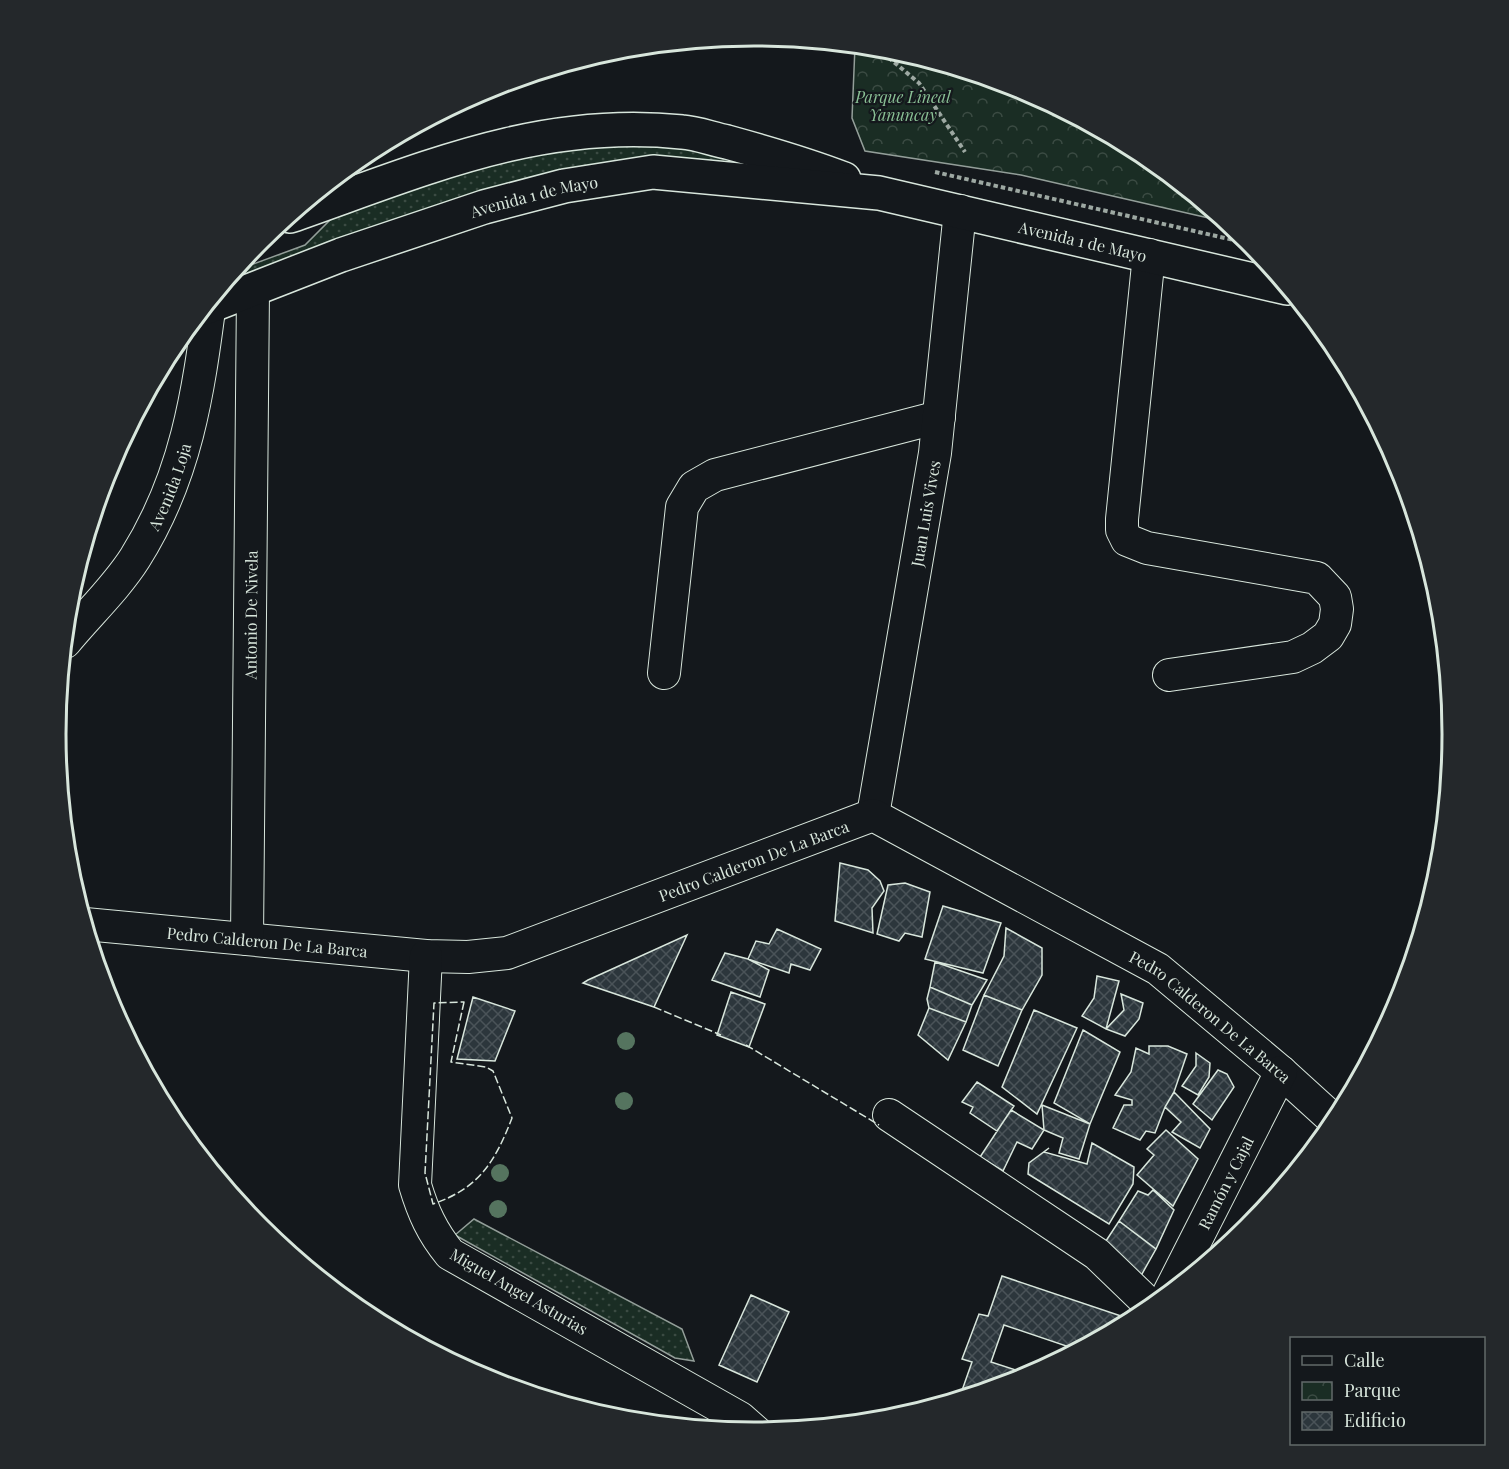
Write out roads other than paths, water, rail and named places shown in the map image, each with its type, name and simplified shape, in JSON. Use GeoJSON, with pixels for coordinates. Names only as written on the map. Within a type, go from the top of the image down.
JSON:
{"type":"FeatureCollection","features":[{"type":"Feature","properties":{"kind":"main road","name":"Avenida 1 de Mayo"},"geometry":{"type":"LineString","coordinates":[[312,208],[478,150],[519,140],[616,128],[685,132],[794,160],[879,194]]}},
{"type":"Feature","properties":{"kind":"main road","name":"Avenida 1 de Mayo"},"geometry":{"type":"LineString","coordinates":[[221,302],[341,255],[484,207],[564,186],[653,172],[879,194],[1275,285]]}},
{"type":"Feature","properties":{"kind":"street","name":"Juan Luis Vives"},"geometry":{"type":"LineString","coordinates":[[873,815],[939,417],[960,211]]}},
{"type":"Feature","properties":{"kind":"street"},"geometry":{"type":"LineString","coordinates":[[1149,255],[1122,519],[1122,530],[1127,540],[1147,548],[1317,578],[1335,597],[1337,609],[1335,624],[1328,636],[1293,657],[1169,675]]}},
{"type":"Feature","properties":{"kind":"street","name":"Antonio De Nivela"},"geometry":{"type":"LineString","coordinates":[[247,939],[253,290]]}},
{"type":"Feature","properties":{"kind":"street","name":"Avenida Loja"},"geometry":{"type":"LineString","coordinates":[[75,630],[134,559],[167,501],[193,419],[206,320]]}},
{"type":"Feature","properties":{"kind":"street"},"geometry":{"type":"LineString","coordinates":[[187,346],[191,351],[198,379]]}},
{"type":"Feature","properties":{"kind":"street"},"geometry":{"type":"LineString","coordinates":[[664,673],[682,507],[694,487],[715,475],[939,417]]}},
{"type":"Feature","properties":{"kind":"street","name":"Pedro Calderon De La Barca"},"geometry":{"type":"LineString","coordinates":[[94,925],[426,956],[468,957],[507,953],[873,815],[1158,969],[1281,1072],[1328,1115]]}},
{"type":"Feature","properties":{"kind":"street","name":"Miguel Angel Asturias"},"geometry":{"type":"LineString","coordinates":[[426,956],[415,1185],[423,1213],[435,1235],[450,1254],[744,1422]]}},
{"type":"Feature","properties":{"kind":"street","name":"Ramón y Cajal"},"geometry":{"type":"LineString","coordinates":[[1177,1277],[1281,1072]]}},
{"type":"Feature","properties":{"kind":"street"},"geometry":{"type":"LineString","coordinates":[[889,1115],[1097,1254],[1145,1301]]}},
{"type":"Feature","properties":{"kind":"park label","name":"Parque Lineal Yanuncay"},"geometry":{"type":"Point","coordinates":[903,105]}}]}
